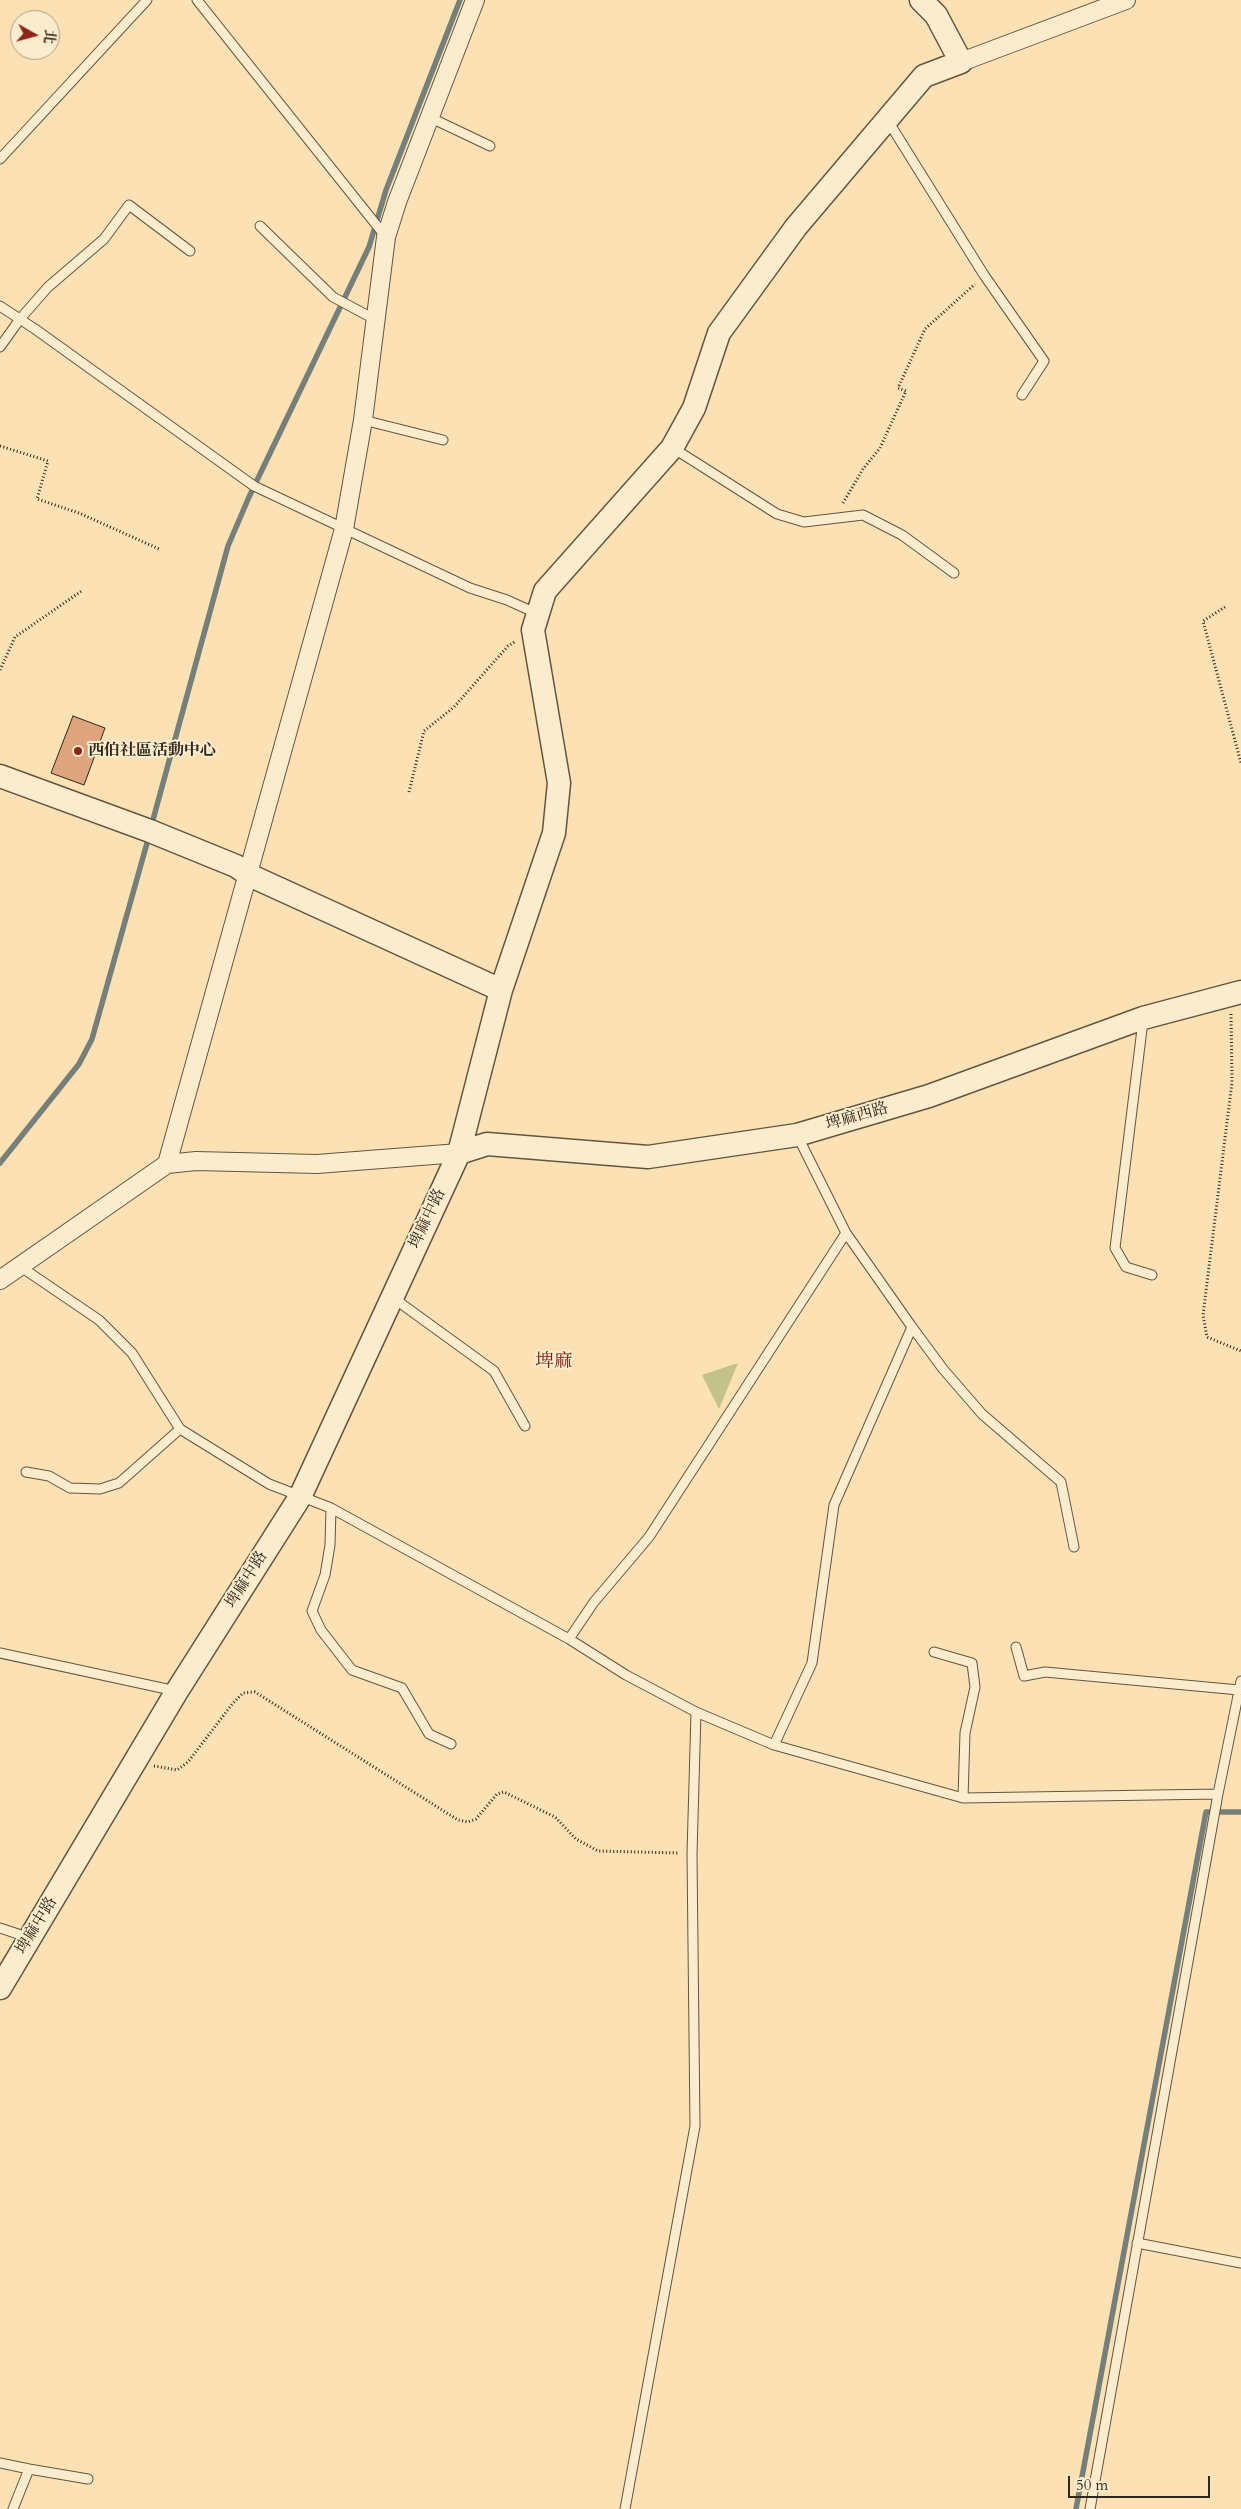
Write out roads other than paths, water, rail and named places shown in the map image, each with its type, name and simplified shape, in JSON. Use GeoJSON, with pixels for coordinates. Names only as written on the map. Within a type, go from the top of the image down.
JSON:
{"type":"FeatureCollection","features":[{"type":"Feature","properties":{"kind":"street"},"geometry":{"type":"LineString","coordinates":[[167,1164],[344,529],[363,420],[386,237],[396,202],[475,0]]}},
{"type":"Feature","properties":{"kind":"street"},"geometry":{"type":"LineString","coordinates":[[921,0],[936,15],[961,62]]}},
{"type":"Feature","properties":{"kind":"street"},"geometry":{"type":"LineString","coordinates":[[536,622],[545,591],[672,448],[694,408],[719,333],[796,227],[924,76],[1126,0]]}},
{"type":"Feature","properties":{"kind":"street","name":"埤麻中路"},"geometry":{"type":"LineString","coordinates":[[0,1988],[177,1691],[300,1497],[459,1153],[501,990],[554,833],[558,783],[536,622]]}},
{"type":"Feature","properties":{"kind":"street"},"geometry":{"type":"LineString","coordinates":[[0,776],[150,831],[236,866],[249,875],[501,990]]}},
{"type":"Feature","properties":{"kind":"street","name":"埤麻西路"},"geometry":{"type":"LineString","coordinates":[[459,1153],[487,1144],[648,1157],[797,1135],[929,1096],[1143,1018],[1236,994]]}},
{"type":"Feature","properties":{"kind":"street"},"geometry":{"type":"LineString","coordinates":[[0,1280],[167,1164],[196,1161],[317,1164],[459,1153]]}},
{"type":"Feature","properties":{"kind":"lane"},"geometry":{"type":"LineString","coordinates":[[0,159],[147,0]]}},
{"type":"Feature","properties":{"kind":"lane"},"geometry":{"type":"LineString","coordinates":[[197,0],[386,237]]}},
{"type":"Feature","properties":{"kind":"lane"},"geometry":{"type":"LineString","coordinates":[[429,118],[490,146]]}},
{"type":"Feature","properties":{"kind":"lane"},"geometry":{"type":"LineString","coordinates":[[887,118],[984,275],[1044,362],[1022,394]]}},
{"type":"Feature","properties":{"kind":"lane"},"geometry":{"type":"LineString","coordinates":[[0,347],[20,319],[48,287],[104,239],[129,205],[190,251]]}},
{"type":"Feature","properties":{"kind":"lane"},"geometry":{"type":"LineString","coordinates":[[260,226],[333,297],[376,320]]}},
{"type":"Feature","properties":{"kind":"lane"},"geometry":{"type":"LineString","coordinates":[[0,306],[254,486],[470,588],[507,600],[536,622]]}},
{"type":"Feature","properties":{"kind":"lane"},"geometry":{"type":"LineString","coordinates":[[363,420],[442,440]]}},
{"type":"Feature","properties":{"kind":"lane"},"geometry":{"type":"LineString","coordinates":[[672,448],[777,514],[804,522],[863,515],[902,535],[954,574]]}},
{"type":"Feature","properties":{"kind":"lane"},"geometry":{"type":"LineString","coordinates":[[1143,1018],[1115,1248],[1126,1267],[1152,1275]]}},
{"type":"Feature","properties":{"kind":"lane"},"geometry":{"type":"LineString","coordinates":[[797,1135],[846,1233],[943,1368],[982,1414],[1061,1482],[1074,1546]]}},
{"type":"Feature","properties":{"kind":"lane"},"geometry":{"type":"LineString","coordinates":[[569,1639],[594,1602],[648,1537],[846,1233]]}},
{"type":"Feature","properties":{"kind":"lane"},"geometry":{"type":"LineString","coordinates":[[21,1267],[99,1320],[132,1353],[180,1429],[269,1484],[331,1508],[569,1639],[626,1675],[696,1712],[774,1745],[963,1798],[1217,1798]]}},
{"type":"Feature","properties":{"kind":"lane"},"geometry":{"type":"LineString","coordinates":[[392,1297],[494,1371],[526,1426]]}},
{"type":"Feature","properties":{"kind":"lane"},"geometry":{"type":"LineString","coordinates":[[774,1745],[812,1663],[834,1505],[912,1326]]}},
{"type":"Feature","properties":{"kind":"lane"},"geometry":{"type":"LineString","coordinates":[[26,1472],[50,1476],[70,1488],[100,1489],[120,1483],[180,1429]]}},
{"type":"Feature","properties":{"kind":"lane"},"geometry":{"type":"LineString","coordinates":[[331,1508],[330,1545],[324,1575],[312,1611],[321,1630],[352,1670],[402,1688],[429,1734],[451,1744]]}},
{"type":"Feature","properties":{"kind":"lane"},"geometry":{"type":"LineString","coordinates":[[1016,1648],[1024,1676],[1045,1672],[1240,1686],[1217,1798],[1090,2509]]}},
{"type":"Feature","properties":{"kind":"lane"},"geometry":{"type":"LineString","coordinates":[[934,1652],[972,1663],[975,1687],[966,1733],[963,1798]]}},
{"type":"Feature","properties":{"kind":"lane"},"geometry":{"type":"LineString","coordinates":[[0,1653],[177,1691]]}},
{"type":"Feature","properties":{"kind":"lane"},"geometry":{"type":"LineString","coordinates":[[625,2509],[694,2126],[692,1854],[696,1712]]}},
{"type":"Feature","properties":{"kind":"lane"},"geometry":{"type":"LineString","coordinates":[[0,1928],[30,1938]]}},
{"type":"Feature","properties":{"kind":"lane"},"geometry":{"type":"LineString","coordinates":[[1137,2244],[1241,2263]]}},
{"type":"Feature","properties":{"kind":"lane"},"geometry":{"type":"LineString","coordinates":[[0,2463],[88,2479]]}},
{"type":"Feature","properties":{"kind":"lane"},"geometry":{"type":"LineString","coordinates":[[13,2509],[29,2469]]}},
{"type":"Feature","properties":{"kind":"waterway"},"geometry":{"type":"LineString","coordinates":[[151,827],[228,546],[249,497],[369,247],[386,190],[460,0]]}},
{"type":"Feature","properties":{"kind":"waterway"},"geometry":{"type":"LineString","coordinates":[[0,1163],[79,1064],[92,1039],[149,836]]}},
{"type":"Feature","properties":{"kind":"waterway"},"geometry":{"type":"LineString","coordinates":[[1076,2509],[1206,1812],[1241,1812]]}},
{"type":"Feature","properties":{"kind":"place","name":"西伯社區活動中心"},"geometry":{"type":"Point","coordinates":[78,751]}},
{"type":"Feature","properties":{"kind":"district","name":"埤麻"},"geometry":{"type":"Point","coordinates":[554,1363]}}]}
